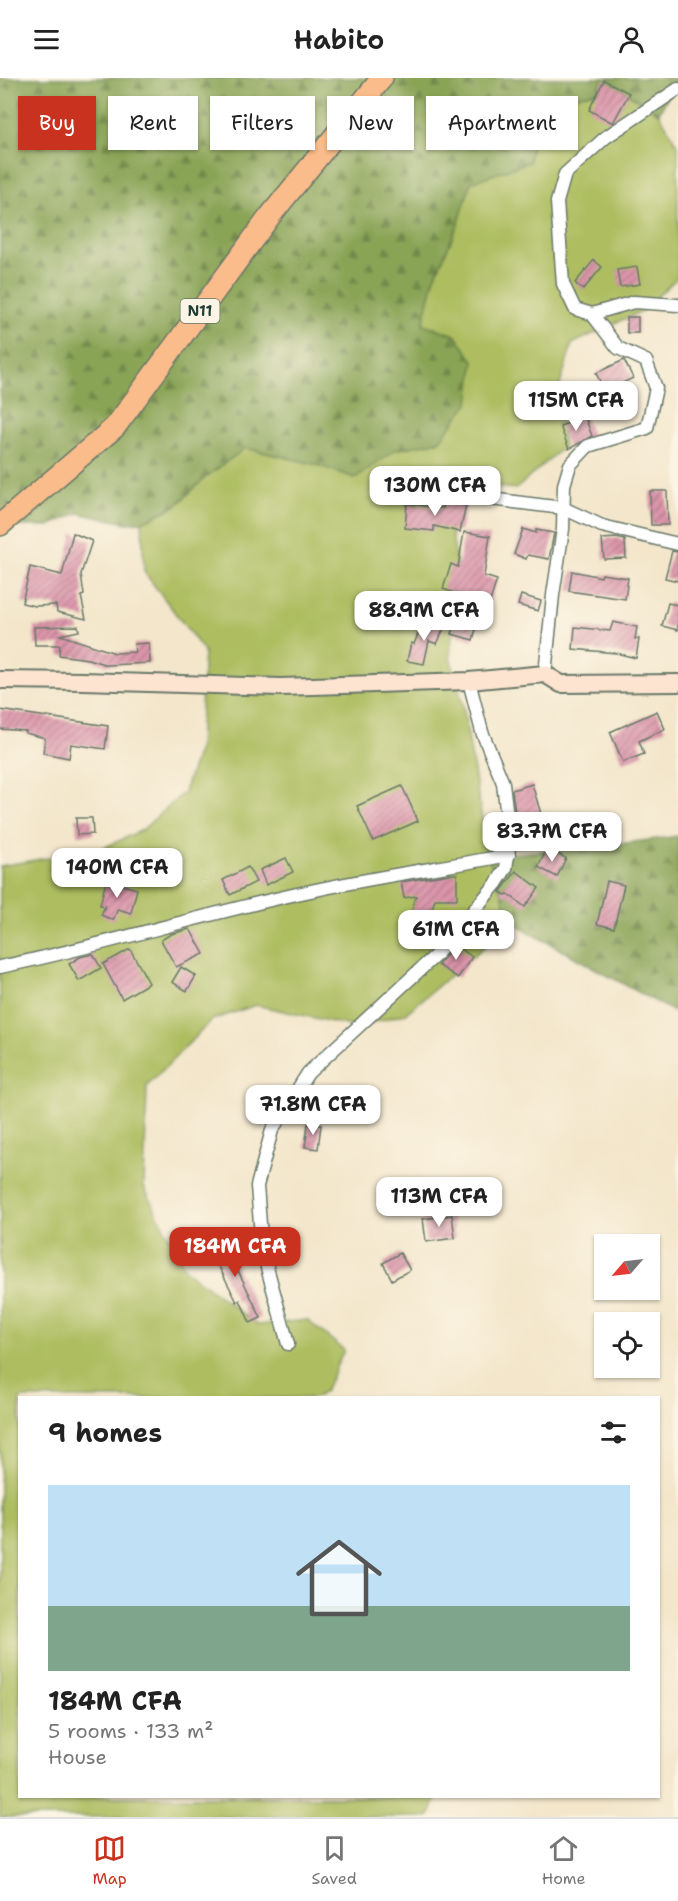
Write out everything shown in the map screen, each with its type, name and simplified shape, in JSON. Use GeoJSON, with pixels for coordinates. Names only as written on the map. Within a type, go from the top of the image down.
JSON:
{"type":"FeatureCollection","features":[{"type":"Feature","properties":{"kind":"highway","name":"N11"},"geometry":{"type":"LineString","coordinates":[[0,525],[115,427],[270,216],[382,78]]}},
{"type":"Feature","properties":{"kind":"street"},"geometry":{"type":"LineString","coordinates":[[678,89],[606,137],[565,174],[557,202],[562,284],[575,309],[592,314],[634,302],[678,305]]}},
{"type":"Feature","properties":{"kind":"street"},"geometry":{"type":"LineString","coordinates":[[545,674],[563,529],[564,485],[570,465],[588,446],[646,428],[656,388],[646,361],[618,348],[592,314]]}},
{"type":"Feature","properties":{"kind":"street"},"geometry":{"type":"LineString","coordinates":[[466,496],[563,508],[602,526],[678,544]]}},
{"type":"Feature","properties":{"kind":"street"},"geometry":{"type":"LineString","coordinates":[[0,680],[281,687],[469,681],[545,674],[561,684],[678,683]]}},
{"type":"Feature","properties":{"kind":"street"},"geometry":{"type":"LineString","coordinates":[[288,1344],[262,1249],[257,1186],[272,1130],[308,1073],[437,954],[496,884],[506,868],[510,842],[503,783],[482,732],[469,681]]}},
{"type":"Feature","properties":{"kind":"street"},"geometry":{"type":"LineString","coordinates":[[0,967],[64,954],[308,891],[509,855]]}},
{"type":"Feature","properties":{"kind":"green space"},"geometry":{"type":"Polygon","coordinates":[[[0,78],[678,78],[659,113],[621,89],[608,89],[577,96],[426,96],[426,150],[531,150],[529,162],[471,182],[459,222],[434,279],[423,324],[455,335],[474,361],[469,403],[439,441],[395,450],[355,478],[314,464],[245,448],[206,477],[175,506],[142,522],[126,523],[78,513],[49,526],[12,526],[0,522],[0,78]]]}},
{"type":"Feature","properties":{"kind":"green space"},"geometry":{"type":"Polygon","coordinates":[[[608,89],[621,89],[659,113],[678,146],[678,277],[643,310],[572,344],[557,395],[564,446],[516,489],[473,484],[450,522],[459,579],[450,656],[463,706],[488,854],[493,845],[512,923],[405,1014],[355,1027],[256,1005],[212,1020],[147,1086],[144,1187],[186,1271],[258,1325],[307,1320],[344,1350],[325,1391],[318,1396],[18,1396],[18,1798],[437,1798],[429,1817],[0,1817],[0,866],[101,849],[142,830],[184,792],[199,748],[204,651],[144,572],[142,522],[176,506],[206,477],[245,448],[314,464],[355,478],[395,450],[439,441],[455,335],[423,324],[434,279],[459,222],[471,182],[529,162],[531,150],[578,150],[577,96],[608,89]]]}},
{"type":"Feature","properties":{"kind":"green space"},"geometry":{"type":"Polygon","coordinates":[[[678,836],[678,1014],[512,923],[488,856],[611,845],[678,836]]]}},
{"type":"Feature","properties":{"kind":"building"},"geometry":{"type":"Polygon","coordinates":[[[604,80],[629,93],[613,123],[589,110],[604,80]]]}},
{"type":"Feature","properties":{"kind":"building"},"geometry":{"type":"Polygon","coordinates":[[[594,260],[602,267],[583,290],[575,283],[594,260]]]}},
{"type":"Feature","properties":{"kind":"building"},"geometry":{"type":"Polygon","coordinates":[[[637,267],[640,284],[620,287],[617,270],[637,267]]]}},
{"type":"Feature","properties":{"kind":"building"},"geometry":{"type":"Polygon","coordinates":[[[627,317],[638,317],[638,333],[627,333],[627,317]]]}},
{"type":"Feature","properties":{"kind":"building"},"geometry":{"type":"Polygon","coordinates":[[[624,360],[633,378],[605,392],[596,373],[624,360]]]}},
{"type":"Feature","properties":{"kind":"building"},"geometry":{"type":"Polygon","coordinates":[[[585,417],[592,436],[569,449],[560,426],[585,417]]]}},
{"type":"Feature","properties":{"kind":"building"},"geometry":{"type":"Polygon","coordinates":[[[650,491],[667,491],[668,525],[651,525],[650,491]]]}},
{"type":"Feature","properties":{"kind":"building"},"geometry":{"type":"Polygon","coordinates":[[[444,501],[466,506],[460,532],[434,526],[434,531],[405,528],[407,504],[443,508],[444,501]]]}},
{"type":"Feature","properties":{"kind":"building"},"geometry":{"type":"Polygon","coordinates":[[[523,529],[536,533],[536,530],[554,533],[549,559],[528,555],[526,559],[514,554],[523,529]]]}},
{"type":"Feature","properties":{"kind":"building"},"geometry":{"type":"Polygon","coordinates":[[[464,532],[490,536],[484,576],[497,580],[489,604],[479,601],[472,628],[476,629],[473,640],[452,634],[455,623],[462,625],[469,598],[443,589],[451,564],[458,567],[464,532]]]}},
{"type":"Feature","properties":{"kind":"building"},"geometry":{"type":"Polygon","coordinates":[[[73,533],[92,541],[81,574],[84,595],[81,596],[86,619],[57,612],[56,605],[35,606],[22,603],[30,567],[62,575],[73,533]]]}},
{"type":"Feature","properties":{"kind":"building"},"geometry":{"type":"Polygon","coordinates":[[[602,539],[625,540],[626,558],[604,559],[602,539]]]}},
{"type":"Feature","properties":{"kind":"building"},"geometry":{"type":"Polygon","coordinates":[[[672,551],[678,552],[678,581],[665,578],[672,551]]]}},
{"type":"Feature","properties":{"kind":"building"},"geometry":{"type":"Polygon","coordinates":[[[572,571],[601,577],[602,574],[628,578],[625,599],[569,591],[572,571]]]}},
{"type":"Feature","properties":{"kind":"building"},"geometry":{"type":"Polygon","coordinates":[[[521,595],[541,601],[538,611],[518,605],[521,595]]]}},
{"type":"Feature","properties":{"kind":"building"},"geometry":{"type":"Polygon","coordinates":[[[668,603],[678,605],[678,630],[662,626],[668,603]]]}},
{"type":"Feature","properties":{"kind":"building"},"geometry":{"type":"Polygon","coordinates":[[[424,619],[444,628],[437,644],[429,641],[424,664],[407,661],[411,643],[414,644],[424,619]]]}},
{"type":"Feature","properties":{"kind":"building"},"geometry":{"type":"Polygon","coordinates":[[[613,622],[637,627],[635,639],[639,639],[636,658],[616,653],[573,649],[575,627],[610,631],[613,622]]]}},
{"type":"Feature","properties":{"kind":"building"},"geometry":{"type":"Polygon","coordinates":[[[78,626],[79,631],[60,635],[115,653],[135,652],[134,644],[149,643],[150,663],[107,665],[88,659],[59,655],[60,645],[35,645],[34,627],[78,626]]]}},
{"type":"Feature","properties":{"kind":"building"},"geometry":{"type":"Polygon","coordinates":[[[0,710],[108,726],[105,749],[71,744],[69,758],[43,753],[45,738],[25,733],[26,731],[0,729],[0,710]]]}},
{"type":"Feature","properties":{"kind":"building"},"geometry":{"type":"Polygon","coordinates":[[[657,711],[665,729],[639,741],[644,754],[623,762],[610,732],[657,711]]]}},
{"type":"Feature","properties":{"kind":"building"},"geometry":{"type":"Polygon","coordinates":[[[532,784],[547,834],[519,842],[512,790],[532,784]]]}},
{"type":"Feature","properties":{"kind":"building"},"geometry":{"type":"Polygon","coordinates":[[[402,786],[418,821],[373,841],[357,806],[402,786]]]}},
{"type":"Feature","properties":{"kind":"building"},"geometry":{"type":"Polygon","coordinates":[[[76,818],[92,818],[93,834],[77,835],[76,818]]]}},
{"type":"Feature","properties":{"kind":"building"},"geometry":{"type":"Polygon","coordinates":[[[547,849],[566,858],[557,877],[538,867],[547,849]]]}},
{"type":"Feature","properties":{"kind":"building"},"geometry":{"type":"Polygon","coordinates":[[[286,858],[293,872],[266,885],[260,870],[286,858]]]}},
{"type":"Feature","properties":{"kind":"building"},"geometry":{"type":"Polygon","coordinates":[[[248,867],[256,882],[230,895],[223,880],[248,867]]]}},
{"type":"Feature","properties":{"kind":"building"},"geometry":{"type":"Polygon","coordinates":[[[516,871],[539,888],[525,907],[508,894],[500,892],[516,871]]]}},
{"type":"Feature","properties":{"kind":"building"},"geometry":{"type":"Polygon","coordinates":[[[457,874],[457,899],[435,899],[424,935],[406,929],[416,896],[404,898],[401,882],[457,874]]]}},
{"type":"Feature","properties":{"kind":"building"},"geometry":{"type":"Polygon","coordinates":[[[106,881],[137,889],[131,913],[118,909],[113,920],[101,915],[105,906],[100,905],[106,881]]]}},
{"type":"Feature","properties":{"kind":"building"},"geometry":{"type":"Polygon","coordinates":[[[607,881],[624,885],[614,928],[597,924],[607,881]]]}},
{"type":"Feature","properties":{"kind":"building"},"geometry":{"type":"Polygon","coordinates":[[[190,929],[204,954],[176,967],[161,940],[171,934],[190,929]]]}},
{"type":"Feature","properties":{"kind":"building"},"geometry":{"type":"Polygon","coordinates":[[[455,945],[472,957],[458,978],[438,965],[455,945]]]}},
{"type":"Feature","properties":{"kind":"building"},"geometry":{"type":"Polygon","coordinates":[[[130,949],[149,983],[122,999],[103,964],[130,949]]]}},
{"type":"Feature","properties":{"kind":"building"},"geometry":{"type":"Polygon","coordinates":[[[93,954],[101,968],[79,981],[69,964],[80,957],[93,954]]]}},
{"type":"Feature","properties":{"kind":"building"},"geometry":{"type":"Polygon","coordinates":[[[181,967],[196,976],[187,991],[172,982],[181,967]]]}},
{"type":"Feature","properties":{"kind":"building"},"geometry":{"type":"Polygon","coordinates":[[[308,1124],[321,1125],[318,1149],[305,1147],[308,1124]]]}},
{"type":"Feature","properties":{"kind":"building"},"geometry":{"type":"Polygon","coordinates":[[[452,1215],[455,1238],[426,1242],[423,1219],[452,1215]]]}},
{"type":"Feature","properties":{"kind":"building"},"geometry":{"type":"Polygon","coordinates":[[[234,1239],[241,1254],[232,1258],[261,1318],[250,1323],[240,1300],[237,1302],[211,1251],[234,1239]]]}},
{"type":"Feature","properties":{"kind":"building"},"geometry":{"type":"Polygon","coordinates":[[[400,1253],[410,1270],[392,1280],[383,1263],[400,1253]]]}}]}
